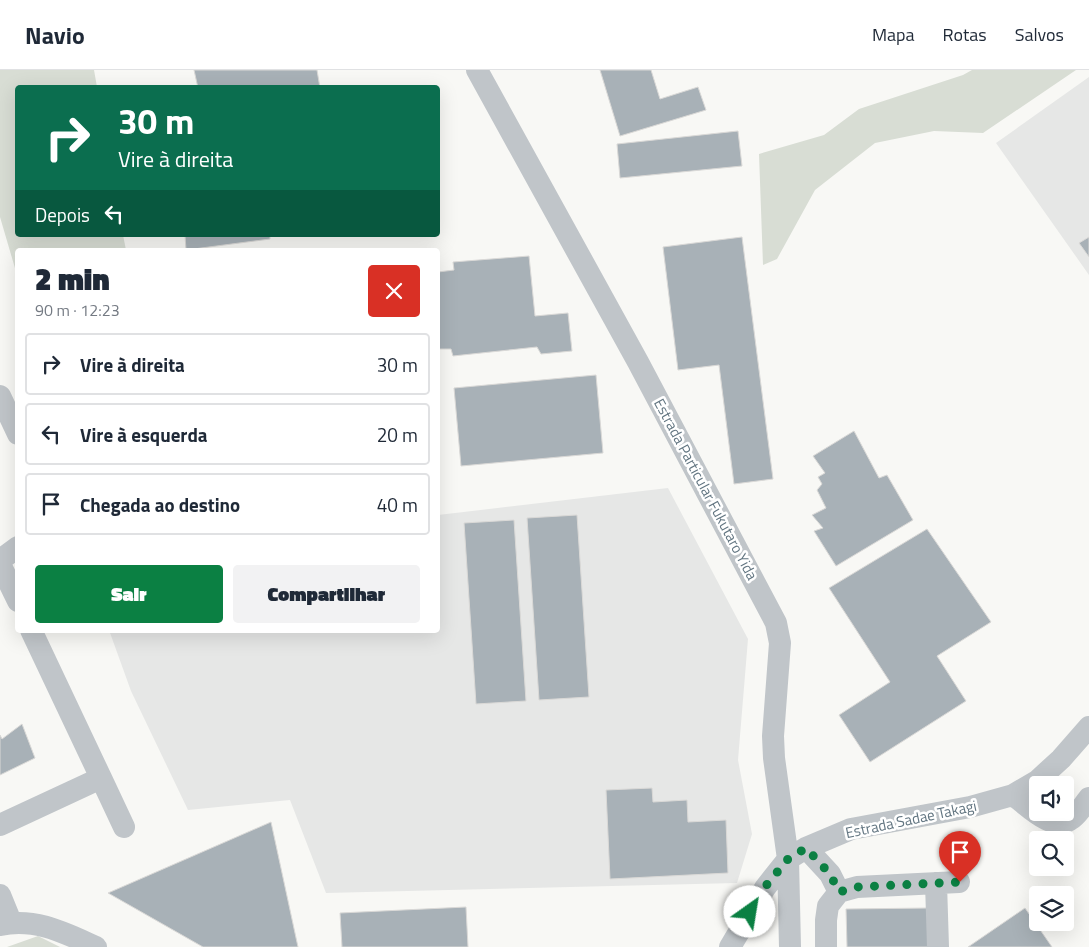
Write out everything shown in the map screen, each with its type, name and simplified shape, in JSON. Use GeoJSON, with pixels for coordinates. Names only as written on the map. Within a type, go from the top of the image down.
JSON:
{"type":"FeatureCollection","features":[{"type":"Feature","properties":{"kind":"street","name":"Estrada Particular Fukutaro Yida"},"geometry":{"type":"LineString","coordinates":[[477,70],[638,362],[776,623],[780,644],[773,736],[774,758],[797,854],[790,947]]}},
{"type":"Feature","properties":{"kind":"street"},"geometry":{"type":"LineString","coordinates":[[0,396],[15,428]]}},
{"type":"Feature","properties":{"kind":"street"},"geometry":{"type":"LineString","coordinates":[[0,560],[15,549]]}},
{"type":"Feature","properties":{"kind":"street"},"geometry":{"type":"LineString","coordinates":[[0,564],[15,595]]}},
{"type":"Feature","properties":{"kind":"street"},"geometry":{"type":"LineString","coordinates":[[32,633],[124,827]]}},
{"type":"Feature","properties":{"kind":"street","name":"Estrada Sadae Takagi"},"geometry":{"type":"LineString","coordinates":[[730,947],[764,888],[797,854],[851,829],[970,807],[1013,795],[1037,781],[1061,759],[1089,727]]}},
{"type":"Feature","properties":{"kind":"street"},"geometry":{"type":"LineString","coordinates":[[0,825],[101,778]]}},
{"type":"Feature","properties":{"kind":"street"},"geometry":{"type":"LineString","coordinates":[[1013,795],[1049,822],[1060,824],[1071,820],[1089,798]]}},
{"type":"Feature","properties":{"kind":"street"},"geometry":{"type":"LineString","coordinates":[[797,854],[830,874],[839,892]]}},
{"type":"Feature","properties":{"kind":"street"},"geometry":{"type":"LineString","coordinates":[[826,947],[828,906],[839,892],[857,887],[960,882]]}},
{"type":"Feature","properties":{"kind":"street"},"geometry":{"type":"LineString","coordinates":[[936,883],[938,947]]}},
{"type":"Feature","properties":{"kind":"street"},"geometry":{"type":"LineString","coordinates":[[0,895],[6,923],[38,924],[60,931],[96,947]]}},
{"type":"Feature","properties":{"kind":"shaded area"},"geometry":{"type":"Polygon","coordinates":[[[0,70],[94,70],[97,85],[15,85],[15,237],[123,237],[126,248],[15,248],[15,268],[0,217],[0,70]]]}},
{"type":"Feature","properties":{"kind":"shaded area"},"geometry":{"type":"Polygon","coordinates":[[[972,70],[1076,70],[983,133],[934,131],[875,143],[815,190],[777,259],[763,265],[759,154],[824,135],[859,109],[963,75],[972,70]]]}},
{"type":"Feature","properties":{"kind":"shaded area"},"geometry":{"type":"Polygon","coordinates":[[[1089,77],[1089,275],[996,143],[1089,77]]]}},
{"type":"Feature","properties":{"kind":"shaded area"},"geometry":{"type":"Polygon","coordinates":[[[668,488],[748,639],[738,760],[752,834],[737,883],[326,893],[290,800],[188,810],[131,691],[110,633],[440,633],[440,515],[668,488]]]}},
{"type":"Feature","properties":{"kind":"shaded area"},"geometry":{"type":"Polygon","coordinates":[[[38,936],[60,947],[7,947],[38,936]]]}},
{"type":"Feature","properties":{"kind":"building"},"geometry":{"type":"Polygon","coordinates":[[[194,70],[317,70],[320,85],[197,85],[194,70]]]}},
{"type":"Feature","properties":{"kind":"building"},"geometry":{"type":"Polygon","coordinates":[[[600,70],[651,70],[660,99],[698,87],[706,110],[620,136],[600,70]]]}},
{"type":"Feature","properties":{"kind":"building"},"geometry":{"type":"Polygon","coordinates":[[[738,131],[742,166],[620,178],[617,144],[738,131]]]}},
{"type":"Feature","properties":{"kind":"building"},"geometry":{"type":"Polygon","coordinates":[[[185,237],[270,237],[270,239],[201,248],[186,248],[185,237]]]}},
{"type":"Feature","properties":{"kind":"building"},"geometry":{"type":"Polygon","coordinates":[[[742,237],[773,479],[734,484],[719,365],[678,370],[663,247],[742,237]]]}},
{"type":"Feature","properties":{"kind":"building"},"geometry":{"type":"Polygon","coordinates":[[[1089,237],[1089,257],[1079,243],[1089,237]]]}},
{"type":"Feature","properties":{"kind":"building"},"geometry":{"type":"Polygon","coordinates":[[[529,256],[535,316],[568,313],[572,351],[541,354],[537,347],[453,356],[451,349],[440,349],[440,272],[454,270],[453,262],[529,256]]]}},
{"type":"Feature","properties":{"kind":"building"},"geometry":{"type":"Polygon","coordinates":[[[596,375],[603,453],[461,466],[454,388],[596,375]]]}},
{"type":"Feature","properties":{"kind":"building"},"geometry":{"type":"Polygon","coordinates":[[[854,431],[879,478],[887,475],[913,520],[836,566],[814,531],[823,528],[812,515],[826,508],[817,490],[822,484],[818,477],[825,473],[813,456],[854,431]]]}},
{"type":"Feature","properties":{"kind":"building"},"geometry":{"type":"Polygon","coordinates":[[[577,515],[589,697],[539,700],[527,518],[577,515]]]}},
{"type":"Feature","properties":{"kind":"building"},"geometry":{"type":"Polygon","coordinates":[[[514,520],[526,701],[476,704],[464,523],[514,520]]]}},
{"type":"Feature","properties":{"kind":"building"},"geometry":{"type":"Polygon","coordinates":[[[927,529],[991,622],[937,656],[966,701],[870,762],[839,715],[890,682],[829,588],[927,529]]]}},
{"type":"Feature","properties":{"kind":"building"},"geometry":{"type":"Polygon","coordinates":[[[22,724],[35,758],[0,775],[0,735],[2,739],[22,724]]]}},
{"type":"Feature","properties":{"kind":"building"},"geometry":{"type":"Polygon","coordinates":[[[652,788],[653,802],[687,800],[688,822],[726,820],[728,873],[610,879],[606,790],[652,788]]]}},
{"type":"Feature","properties":{"kind":"building"},"geometry":{"type":"Polygon","coordinates":[[[271,822],[298,947],[203,947],[108,893],[271,822]]]}},
{"type":"Feature","properties":{"kind":"building"},"geometry":{"type":"Polygon","coordinates":[[[466,907],[468,947],[342,947],[340,913],[466,907]]]}},
{"type":"Feature","properties":{"kind":"building"},"geometry":{"type":"Polygon","coordinates":[[[930,908],[931,947],[847,947],[846,909],[930,908]]]}},
{"type":"Feature","properties":{"kind":"building"},"geometry":{"type":"Polygon","coordinates":[[[1025,908],[1029,914],[1029,931],[1041,931],[1052,947],[968,947],[1025,908]]]}},
{"type":"Feature","properties":{"kind":"route"},"geometry":{"type":"LineString","coordinates":[[750,912],[764,888],[788,859],[806,848],[830,874],[839,892],[857,887],[960,882]]}}]}
